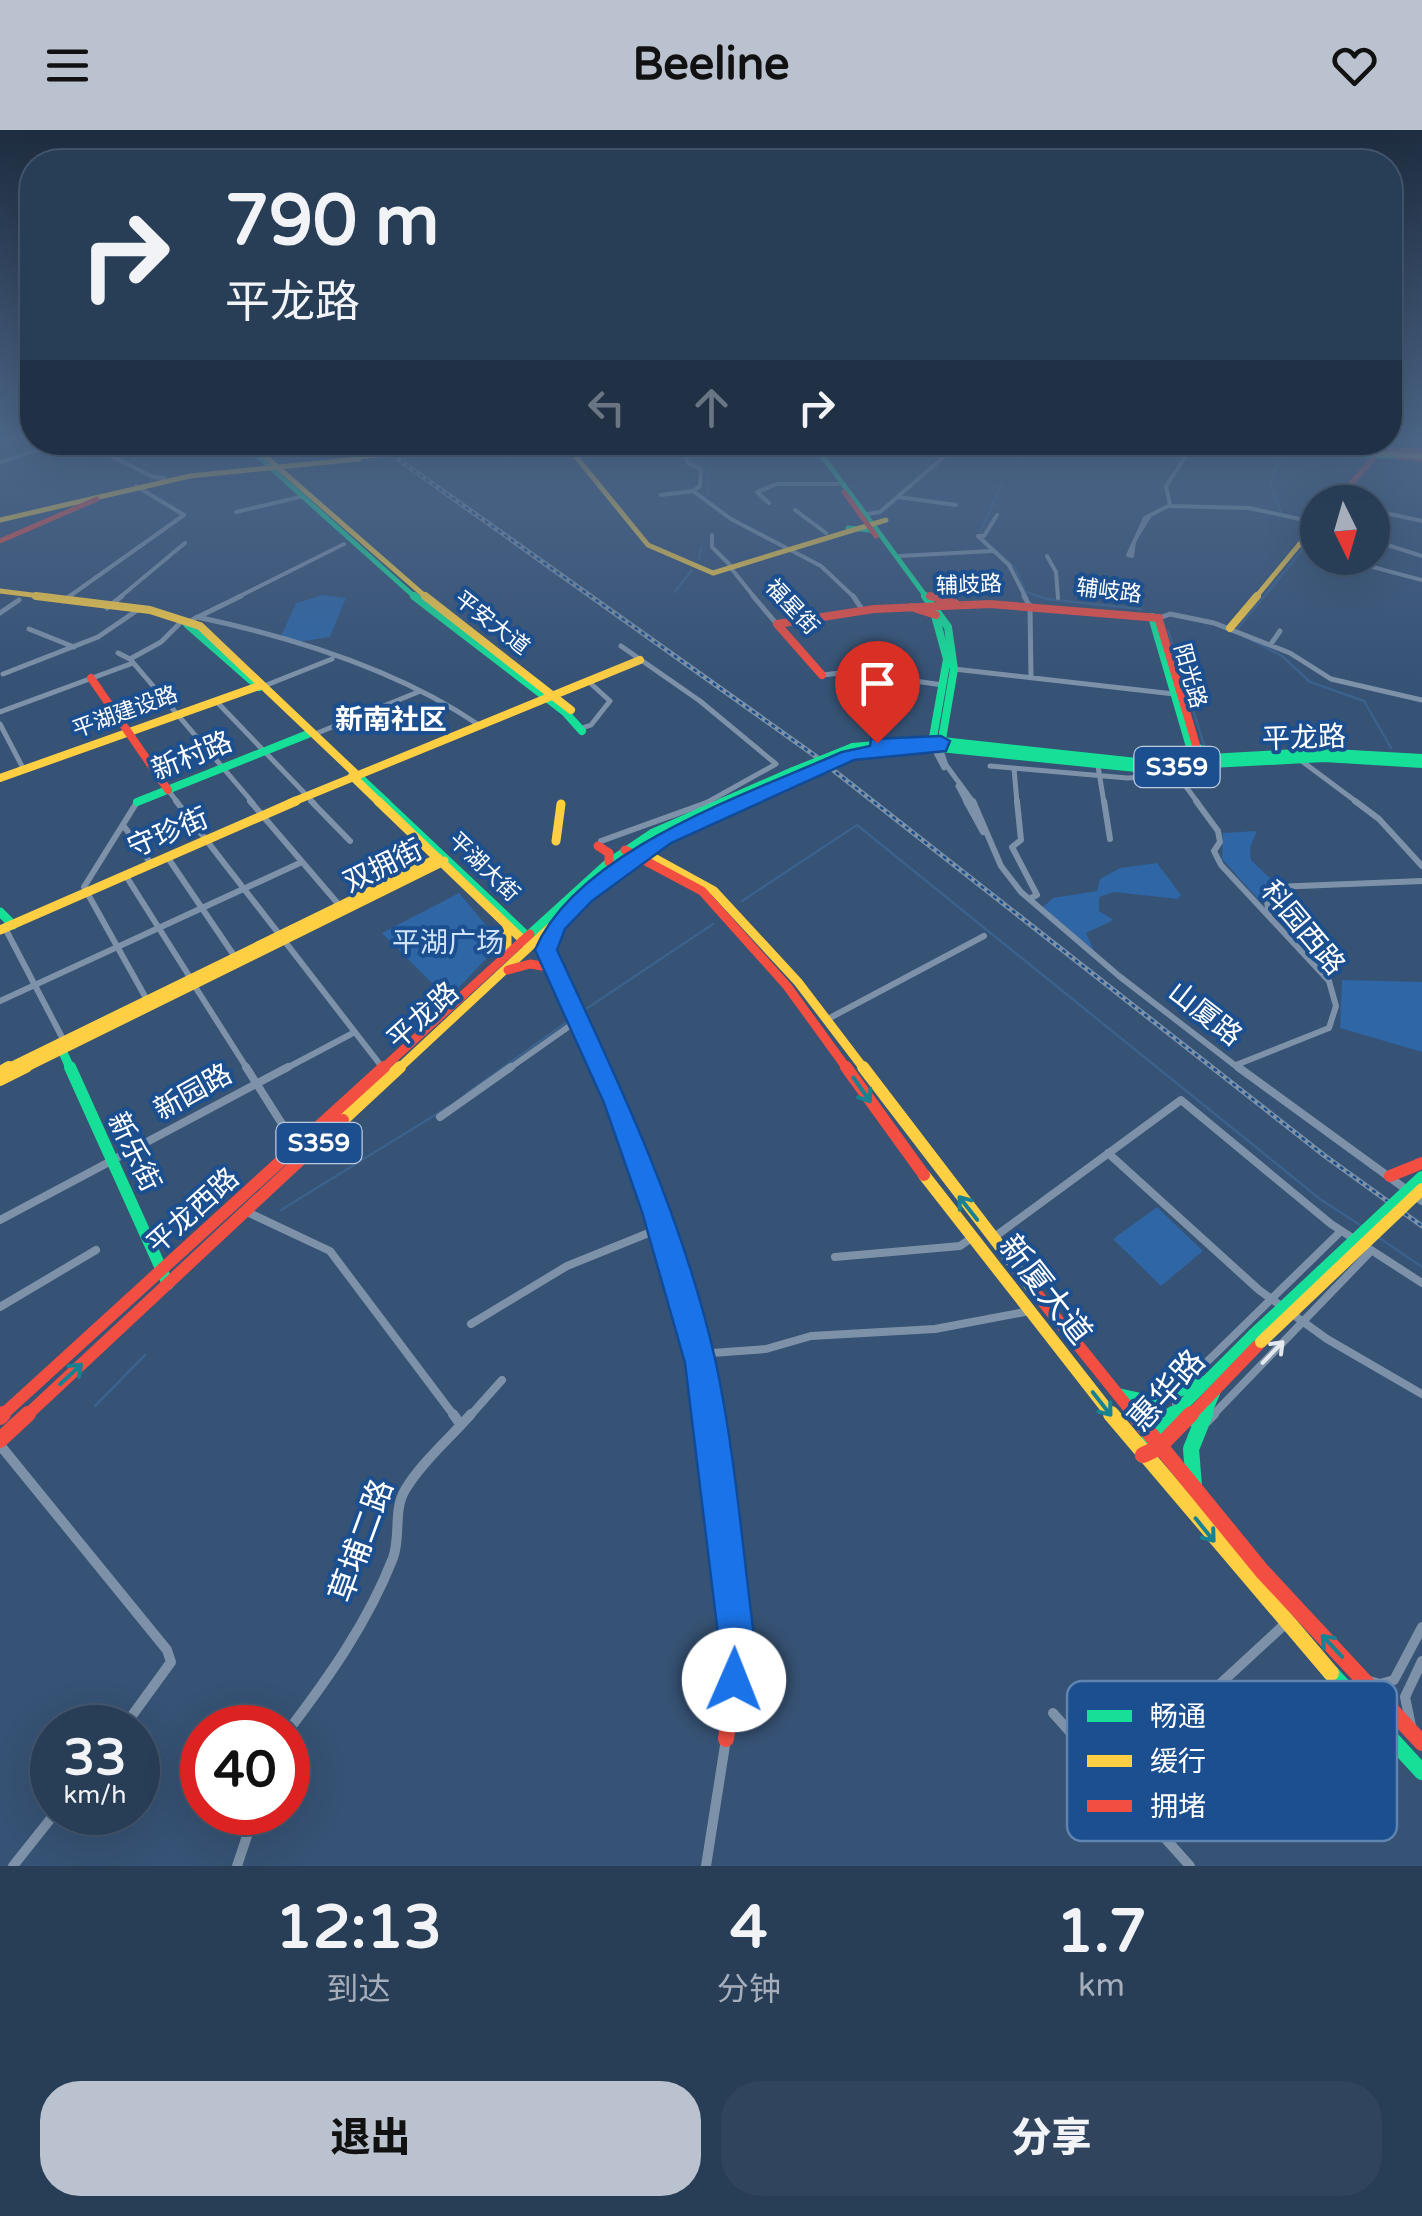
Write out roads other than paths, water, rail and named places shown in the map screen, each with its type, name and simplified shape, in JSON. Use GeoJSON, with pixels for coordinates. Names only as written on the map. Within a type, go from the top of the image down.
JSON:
{"type":"FeatureCollection","features":[{"type":"Feature","properties":{"kind":"main road"},"geometry":{"type":"LineString","coordinates":[[0,540],[43,520]]}},
{"type":"Feature","properties":{"kind":"main road"},"geometry":{"type":"LineString","coordinates":[[0,540],[47,520]]}},
{"type":"Feature","properties":{"kind":"main road","name":"平安大道"},"geometry":{"type":"LineString","coordinates":[[328,520],[582,730]]}},
{"type":"Feature","properties":{"kind":"main road","name":"平安大道"},"geometry":{"type":"LineString","coordinates":[[332,520],[423,599]]}},
{"type":"Feature","properties":{"kind":"main road"},"geometry":{"type":"LineString","coordinates":[[630,520],[645,540],[713,572],[870,522]]}},
{"type":"Feature","properties":{"kind":"main road"},"geometry":{"type":"LineString","coordinates":[[786,548],[870,522]]}},
{"type":"Feature","properties":{"kind":"main road"},"geometry":{"type":"LineString","coordinates":[[870,522],[898,556],[952,637],[954,668],[937,744]]}},
{"type":"Feature","properties":{"kind":"main road"},"geometry":{"type":"LineString","coordinates":[[870,522],[932,605],[947,652],[937,744]]}},
{"type":"Feature","properties":{"kind":"main road"},"geometry":{"type":"LineString","coordinates":[[1230,628],[1300,548]]}},
{"type":"Feature","properties":{"kind":"main road","name":"平湖大街"},"geometry":{"type":"LineString","coordinates":[[0,594],[109,607]]}},
{"type":"Feature","properties":{"kind":"main road","name":"平湖大街"},"geometry":{"type":"LineString","coordinates":[[0,594],[19,600],[137,610],[190,620],[357,776],[507,926],[528,941]]}},
{"type":"Feature","properties":{"kind":"main road"},"geometry":{"type":"LineString","coordinates":[[776,623],[921,602],[954,604]]}},
{"type":"Feature","properties":{"kind":"main road","name":"辅歧路"},"geometry":{"type":"LineString","coordinates":[[776,623],[954,604],[1029,604],[1156,618]]}},
{"type":"Feature","properties":{"kind":"main road","name":"阳光路"},"geometry":{"type":"LineString","coordinates":[[1156,618],[1193,746]]}},
{"type":"Feature","properties":{"kind":"main road","name":"福星街"},"geometry":{"type":"LineString","coordinates":[[776,623],[792,643],[806,651],[822,676]]}},
{"type":"Feature","properties":{"kind":"main road","name":"守珍街"},"geometry":{"type":"LineString","coordinates":[[357,776],[640,660]]}},
{"type":"Feature","properties":{"kind":"main road"},"geometry":{"type":"LineString","coordinates":[[91,678],[168,790]]}},
{"type":"Feature","properties":{"kind":"main road","name":"平湖建设路"},"geometry":{"type":"LineString","coordinates":[[0,778],[261,686]]}},
{"type":"Feature","properties":{"kind":"main road"},"geometry":{"type":"LineString","coordinates":[[549,700],[572,688]]}},
{"type":"Feature","properties":{"kind":"main road","name":"守珍街"},"geometry":{"type":"LineString","coordinates":[[6,928],[479,724],[549,700]]}},
{"type":"Feature","properties":{"kind":"main road"},"geometry":{"type":"LineString","coordinates":[[944,724],[950,734],[969,748]]}},
{"type":"Feature","properties":{"kind":"main road","name":"新村路"},"geometry":{"type":"LineString","coordinates":[[137,802],[311,734]]}},
{"type":"Feature","properties":{"kind":"main road","name":"平龙路"},"geometry":{"type":"LineString","coordinates":[[0,1443],[505,965],[593,876],[632,848],[856,750],[937,744],[1110,761],[1335,752],[1422,761]]}},
{"type":"Feature","properties":{"kind":"main road"},"geometry":{"type":"LineString","coordinates":[[1174,761],[1184,757],[1193,746],[1227,758]]}},
{"type":"Feature","properties":{"kind":"main road"},"geometry":{"type":"LineString","coordinates":[[944,762],[947,754],[969,748]]}},
{"type":"Feature","properties":{"kind":"main road","name":"平龙路"},"geometry":{"type":"LineString","coordinates":[[969,748],[1099,771],[1298,758],[1422,761]]}},
{"type":"Feature","properties":{"kind":"main road"},"geometry":{"type":"LineString","coordinates":[[556,841],[561,804]]}},
{"type":"Feature","properties":{"kind":"main road"},"geometry":{"type":"LineString","coordinates":[[600,844],[609,854],[607,864]]}},
{"type":"Feature","properties":{"kind":"main road","name":"平龙路"},"geometry":{"type":"LineString","coordinates":[[528,941],[556,925],[632,848]]}},
{"type":"Feature","properties":{"kind":"main road","name":"新厦大道"},"geometry":{"type":"LineString","coordinates":[[632,848],[714,891],[798,982],[1158,1448],[1364,1681]]}},
{"type":"Feature","properties":{"kind":"main road","name":"新厦大道"},"geometry":{"type":"LineString","coordinates":[[632,848],[702,891],[787,986],[973,1238],[1143,1455],[1339,1681]]}},
{"type":"Feature","properties":{"kind":"main road","name":"平湖大街"},"geometry":{"type":"LineString","coordinates":[[442,860],[528,941]]}},
{"type":"Feature","properties":{"kind":"main road","name":"双拥街"},"geometry":{"type":"LineString","coordinates":[[0,1080],[147,1000],[192,982],[235,957],[442,860]]}},
{"type":"Feature","properties":{"kind":"main road","name":"双拥街"},"geometry":{"type":"LineString","coordinates":[[0,1072],[62,1046],[442,860]]}},
{"type":"Feature","properties":{"kind":"main road"},"geometry":{"type":"LineString","coordinates":[[0,912],[6,928]]}},
{"type":"Feature","properties":{"kind":"main road"},"geometry":{"type":"LineString","coordinates":[[556,925],[546,950],[616,1103],[661,1228],[698,1354],[738,1651],[726,1739]]}},
{"type":"Feature","properties":{"kind":"main road"},"geometry":{"type":"LineString","coordinates":[[507,926],[510,942],[505,965],[554,968]]}},
{"type":"Feature","properties":{"kind":"main road","name":"平龙西路"},"geometry":{"type":"LineString","coordinates":[[0,1417],[383,1068],[505,965]]}},
{"type":"Feature","properties":{"kind":"main road","name":"新乐街"},"geometry":{"type":"LineString","coordinates":[[62,1046],[168,1284]]}},
{"type":"Feature","properties":{"kind":"main road"},"geometry":{"type":"LineString","coordinates":[[1390,1176],[1422,1163]]}},
{"type":"Feature","properties":{"kind":"main road","name":"惠华路"},"geometry":{"type":"LineString","coordinates":[[1143,1455],[1150,1437],[1180,1416],[1422,1177]]}},
{"type":"Feature","properties":{"kind":"main road","name":"惠华路"},"geometry":{"type":"LineString","coordinates":[[1257,1338],[1421,1195]]}},
{"type":"Feature","properties":{"kind":"main road"},"geometry":{"type":"LineString","coordinates":[[1110,1388],[1141,1404],[1211,1385],[1206,1422],[1189,1443],[1186,1454],[1201,1498]]}},
{"type":"Feature","properties":{"kind":"main road","name":"惠华路"},"geometry":{"type":"LineString","coordinates":[[1143,1455],[1158,1448],[1180,1416]]}},
{"type":"Feature","properties":{"kind":"main road","name":"新厦大道"},"geometry":{"type":"LineString","coordinates":[[1397,1716],[1419,1740]]}},
{"type":"Feature","properties":{"kind":"main road","name":"新厦大道"},"geometry":{"type":"LineString","coordinates":[[1397,1745],[1422,1772]]}},
{"type":"Feature","properties":{"kind":"street"},"geometry":{"type":"LineString","coordinates":[[63,600],[177,520]]}},
{"type":"Feature","properties":{"kind":"street"},"geometry":{"type":"LineString","coordinates":[[732,520],[833,574],[862,609]]}},
{"type":"Feature","properties":{"kind":"street"},"geometry":{"type":"LineString","coordinates":[[808,520],[826,534]]}},
{"type":"Feature","properties":{"kind":"street"},"geometry":{"type":"LineString","coordinates":[[994,520],[984,536],[978,536],[1012,569],[1029,604],[1032,678]]}},
{"type":"Feature","properties":{"kind":"street"},"geometry":{"type":"LineString","coordinates":[[1130,556],[1147,520]]}},
{"type":"Feature","properties":{"kind":"street","name":"福星街"},"geometry":{"type":"LineString","coordinates":[[712,535],[712,547],[776,623]]}},
{"type":"Feature","properties":{"kind":"street"},"geometry":{"type":"LineString","coordinates":[[109,607],[186,543]]}},
{"type":"Feature","properties":{"kind":"street"},"geometry":{"type":"LineString","coordinates":[[0,712],[132,661],[190,620],[344,544]]}},
{"type":"Feature","properties":{"kind":"street"},"geometry":{"type":"LineString","coordinates":[[1390,546],[1422,556]]}},
{"type":"Feature","properties":{"kind":"street"},"geometry":{"type":"LineString","coordinates":[[898,556],[994,551]]}},
{"type":"Feature","properties":{"kind":"street"},"geometry":{"type":"LineString","coordinates":[[1047,556],[1056,569],[1058,600]]}},
{"type":"Feature","properties":{"kind":"street"},"geometry":{"type":"LineString","coordinates":[[1390,572],[1422,580]]}},
{"type":"Feature","properties":{"kind":"street"},"geometry":{"type":"LineString","coordinates":[[0,614],[19,600]]}},
{"type":"Feature","properties":{"kind":"street"},"geometry":{"type":"LineString","coordinates":[[3,674],[98,637],[137,610]]}},
{"type":"Feature","properties":{"kind":"street","name":"辅岐路"},"geometry":{"type":"LineString","coordinates":[[1156,618],[1197,618],[1230,628],[1271,644],[1335,681],[1422,700]]}},
{"type":"Feature","properties":{"kind":"street"},"geometry":{"type":"LineString","coordinates":[[190,620],[333,658],[461,709],[479,724]]}},
{"type":"Feature","properties":{"kind":"street"},"geometry":{"type":"LineString","coordinates":[[28,629],[74,646]]}},
{"type":"Feature","properties":{"kind":"street"},"geometry":{"type":"LineString","coordinates":[[1271,644],[1280,631]]}},
{"type":"Feature","properties":{"kind":"street"},"geometry":{"type":"LineString","coordinates":[[600,844],[632,848],[773,768],[776,762],[621,646]]}},
{"type":"Feature","properties":{"kind":"street"},"geometry":{"type":"LineString","coordinates":[[118,653],[132,661],[340,906]]}},
{"type":"Feature","properties":{"kind":"street"},"geometry":{"type":"LineString","coordinates":[[261,686],[333,658]]}},
{"type":"Feature","properties":{"kind":"street"},"geometry":{"type":"LineString","coordinates":[[954,668],[1179,694]]}},
{"type":"Feature","properties":{"kind":"street"},"geometry":{"type":"LineString","coordinates":[[822,676],[850,672],[943,684]]}},
{"type":"Feature","properties":{"kind":"street"},"geometry":{"type":"LineString","coordinates":[[582,730],[610,701],[588,681]]}},
{"type":"Feature","properties":{"kind":"street"},"geometry":{"type":"LineString","coordinates":[[311,734],[418,692]]}},
{"type":"Feature","properties":{"kind":"street"},"geometry":{"type":"LineString","coordinates":[[216,701],[350,841]]}},
{"type":"Feature","properties":{"kind":"street"},"geometry":{"type":"LineString","coordinates":[[0,724],[24,770]]}},
{"type":"Feature","properties":{"kind":"street","name":"山厦路"},"geometry":{"type":"LineString","coordinates":[[937,744],[944,762],[970,796],[987,836]]}},
{"type":"Feature","properties":{"kind":"street","name":"山厦路"},"geometry":{"type":"LineString","coordinates":[[937,744],[1005,872],[1029,900],[1095,957],[1335,1142],[1421,1195]]}},
{"type":"Feature","properties":{"kind":"street"},"geometry":{"type":"LineString","coordinates":[[1298,758],[1380,819],[1422,866]]}},
{"type":"Feature","properties":{"kind":"street"},"geometry":{"type":"LineString","coordinates":[[990,766],[1099,771],[1110,839]]}},
{"type":"Feature","properties":{"kind":"street"},"geometry":{"type":"LineString","coordinates":[[1014,768],[1021,840],[1012,847],[1012,856],[1038,895],[1029,900]]}},
{"type":"Feature","properties":{"kind":"street","name":"科园西路"},"geometry":{"type":"LineString","coordinates":[[1099,771],[1178,776],[1218,831],[1216,857],[1329,981],[1336,1006],[1333,1024],[1235,1066]]}},
{"type":"Feature","properties":{"kind":"street"},"geometry":{"type":"LineString","coordinates":[[168,790],[383,1068]]}},
{"type":"Feature","properties":{"kind":"street","name":"新村路"},"geometry":{"type":"LineString","coordinates":[[87,892],[84,887],[137,802]]}},
{"type":"Feature","properties":{"kind":"street"},"geometry":{"type":"LineString","coordinates":[[122,825],[152,864]]}},
{"type":"Feature","properties":{"kind":"street"},"geometry":{"type":"LineString","coordinates":[[168,858],[235,957]]}},
{"type":"Feature","properties":{"kind":"street"},"geometry":{"type":"LineString","coordinates":[[0,1001],[302,862]]}},
{"type":"Feature","properties":{"kind":"street"},"geometry":{"type":"LineString","coordinates":[[126,876],[296,1147]]}},
{"type":"Feature","properties":{"kind":"street"},"geometry":{"type":"LineString","coordinates":[[1270,916],[1266,895],[1275,887],[1422,881]]}},
{"type":"Feature","properties":{"kind":"street"},"geometry":{"type":"LineString","coordinates":[[87,892],[147,1000]]}},
{"type":"Feature","properties":{"kind":"street"},"geometry":{"type":"LineString","coordinates":[[6,928],[62,1046]]}},
{"type":"Feature","properties":{"kind":"street"},"geometry":{"type":"LineString","coordinates":[[826,1020],[984,936]]}},
{"type":"Feature","properties":{"kind":"street"},"geometry":{"type":"LineString","coordinates":[[440,1116],[579,1020]]}},
{"type":"Feature","properties":{"kind":"street","name":"新园路"},"geometry":{"type":"LineString","coordinates":[[0,1220],[355,1032]]}},
{"type":"Feature","properties":{"kind":"street"},"geometry":{"type":"LineString","coordinates":[[992,1238],[1181,1100],[1341,1231],[1422,1283]]}},
{"type":"Feature","properties":{"kind":"street"},"geometry":{"type":"LineString","coordinates":[[1108,1153],[1271,1299],[1422,1394]]}},
{"type":"Feature","properties":{"kind":"street"},"geometry":{"type":"LineString","coordinates":[[246,1212],[271,1219],[309,1247],[330,1250],[461,1425]]}},
{"type":"Feature","properties":{"kind":"street"},"geometry":{"type":"LineString","coordinates":[[471,1324],[568,1266],[661,1228]]}},
{"type":"Feature","properties":{"kind":"street"},"geometry":{"type":"LineString","coordinates":[[1341,1231],[1176,1392],[1180,1416],[1206,1422],[1370,1252]]}},
{"type":"Feature","properties":{"kind":"street"},"geometry":{"type":"LineString","coordinates":[[835,1257],[960,1246],[973,1238]]}},
{"type":"Feature","properties":{"kind":"street"},"geometry":{"type":"LineString","coordinates":[[0,1307],[96,1250]]}},
{"type":"Feature","properties":{"kind":"street"},"geometry":{"type":"LineString","coordinates":[[698,1354],[766,1349],[811,1336],[935,1329],[1030,1311]]}},
{"type":"Feature","properties":{"kind":"street","name":"草埔二路"},"geometry":{"type":"LineString","coordinates":[[308,1705],[341,1661],[388,1570],[398,1544],[399,1502],[407,1486],[502,1380]]}},
{"type":"Feature","properties":{"kind":"street"},"geometry":{"type":"LineString","coordinates":[[0,1443],[167,1650],[171,1662],[141,1705]]}},
{"type":"Feature","properties":{"kind":"street"},"geometry":{"type":"LineString","coordinates":[[1224,1681],[1286,1623]]}},
{"type":"Feature","properties":{"kind":"street"},"geometry":{"type":"LineString","coordinates":[[1387,1681],[1394,1680],[1422,1627]]}},
{"type":"Feature","properties":{"kind":"street"},"geometry":{"type":"LineString","coordinates":[[1419,1740],[1405,1697],[1422,1660]]}},
{"type":"Feature","properties":{"kind":"street"},"geometry":{"type":"LineString","coordinates":[[1357,1673],[1371,1681]]}},
{"type":"Feature","properties":{"kind":"street"},"geometry":{"type":"LineString","coordinates":[[1053,1713],[1067,1729]]}},
{"type":"Feature","properties":{"kind":"street"},"geometry":{"type":"LineString","coordinates":[[706,1866],[726,1739]]}},
{"type":"Feature","properties":{"kind":"street"},"geometry":{"type":"LineString","coordinates":[[13,1866],[38,1835]]}},
{"type":"Feature","properties":{"kind":"street"},"geometry":{"type":"LineString","coordinates":[[237,1866],[247,1835]]}},
{"type":"Feature","properties":{"kind":"street"},"geometry":{"type":"LineString","coordinates":[[1168,1841],[1190,1866]]}},
{"type":"Feature","properties":{"kind":"waterway"},"geometry":{"type":"LineString","coordinates":[[980,533],[986,520]]}},
{"type":"Feature","properties":{"kind":"waterway"},"geometry":{"type":"LineString","coordinates":[[699,560],[701,547]]}},
{"type":"Feature","properties":{"kind":"waterway"},"geometry":{"type":"LineString","coordinates":[[992,547],[1015,568],[1026,592],[1046,599],[1141,609]]}},
{"type":"Feature","properties":{"kind":"waterway"},"geometry":{"type":"LineString","coordinates":[[1238,628],[1300,553]]}},
{"type":"Feature","properties":{"kind":"waterway"},"geometry":{"type":"LineString","coordinates":[[675,592],[692,570]]}},
{"type":"Feature","properties":{"kind":"waterway"},"geometry":{"type":"LineString","coordinates":[[1168,630],[1205,748]]}},
{"type":"Feature","properties":{"kind":"waterway"},"geometry":{"type":"LineString","coordinates":[[1247,638],[1282,656],[1310,682],[1364,701],[1391,748]]}},
{"type":"Feature","properties":{"kind":"waterway"},"geometry":{"type":"LineString","coordinates":[[742,901],[857,825],[1320,1199],[1363,1227]]}},
{"type":"Feature","properties":{"kind":"waterway"},"geometry":{"type":"LineString","coordinates":[[583,1011],[713,924]]}},
{"type":"Feature","properties":{"kind":"waterway"},"geometry":{"type":"LineString","coordinates":[[466,1094],[571,1019]]}},
{"type":"Feature","properties":{"kind":"waterway"},"geometry":{"type":"LineString","coordinates":[[281,1210],[448,1107]]}},
{"type":"Feature","properties":{"kind":"waterway"},"geometry":{"type":"LineString","coordinates":[[1378,1237],[1422,1267]]}},
{"type":"Feature","properties":{"kind":"waterway"},"geometry":{"type":"LineString","coordinates":[[95,1406],[145,1355]]}},
{"type":"Feature","properties":{"kind":"railway"},"geometry":{"type":"LineString","coordinates":[[484,520],[814,755],[1325,1156],[1422,1226]]}},
{"type":"Feature","properties":{"kind":"district","name":"新南社区"},"geometry":{"type":"Point","coordinates":[391,720]}},
{"type":"Feature","properties":{"kind":"park label","name":"平湖广场"},"geometry":{"type":"Point","coordinates":[448,943]}}]}
